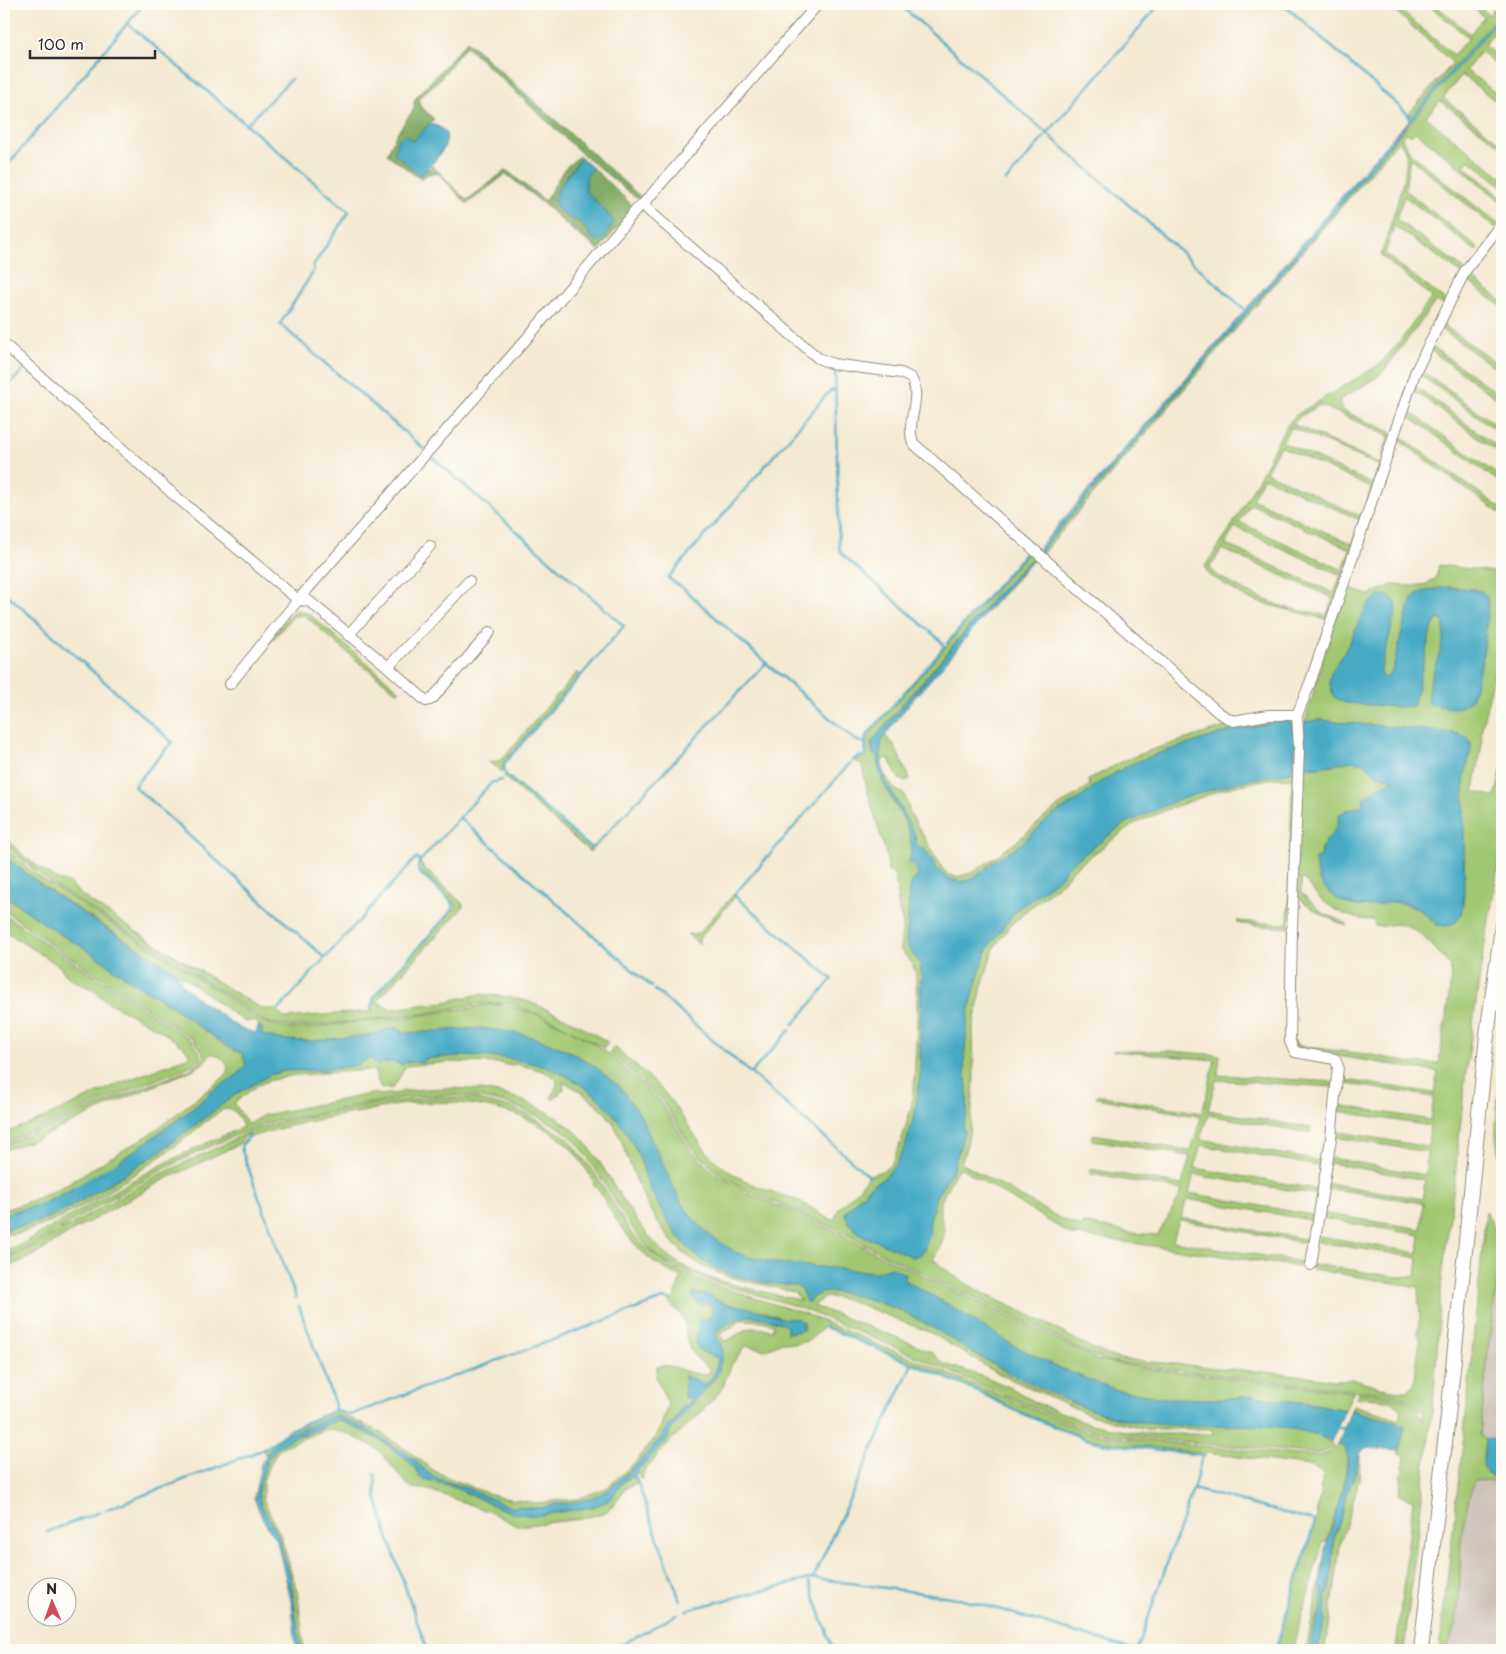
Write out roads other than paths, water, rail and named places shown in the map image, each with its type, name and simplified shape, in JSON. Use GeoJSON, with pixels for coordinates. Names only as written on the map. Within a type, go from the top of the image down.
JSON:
{"type":"FeatureCollection","features":[{"type":"Feature","properties":{"kind":"highway"},"geometry":{"type":"LineString","coordinates":[[1421,1650],[1449,1407],[1487,1034],[1502,927]]}},
{"type":"Feature","properties":{"kind":"street"},"geometry":{"type":"LineString","coordinates":[[230,684],[298,600],[637,209],[818,4]]}},
{"type":"Feature","properties":{"kind":"street"},"geometry":{"type":"LineString","coordinates":[[644,203],[648,210],[818,358],[833,364],[901,373],[911,378],[916,391],[910,432],[913,443],[1218,713],[1233,721],[1268,715],[1297,714]]}},
{"type":"Feature","properties":{"kind":"street"},"geometry":{"type":"LineString","coordinates":[[1311,1265],[1331,1138],[1338,1066],[1335,1059],[1296,1052],[1290,1042],[1299,748],[1297,714],[1310,683],[1413,378],[1465,271],[1502,223]]}},
{"type":"Feature","properties":{"kind":"street"},"geometry":{"type":"LineString","coordinates":[[4,344],[173,494],[298,600],[309,601],[388,667],[426,702],[432,699],[490,632]]}},
{"type":"Feature","properties":{"kind":"street"},"geometry":{"type":"LineString","coordinates":[[348,635],[430,546]]}},
{"type":"Feature","properties":{"kind":"street"},"geometry":{"type":"LineString","coordinates":[[388,667],[469,581]]}},
{"type":"Feature","properties":{"kind":"water"},"geometry":{"type":"Polygon","coordinates":[[[1413,117],[1332,215],[1040,552],[1038,550],[1042,544],[1279,271],[1369,164],[1413,117]]]}},
{"type":"Feature","properties":{"kind":"water"},"geometry":{"type":"Polygon","coordinates":[[[429,124],[440,127],[446,133],[447,140],[439,156],[420,175],[394,153],[398,140],[404,134],[413,141],[429,124]]]}},
{"type":"Feature","properties":{"kind":"water"},"geometry":{"type":"Polygon","coordinates":[[[581,158],[593,168],[586,177],[586,191],[614,221],[600,242],[596,241],[580,223],[563,213],[554,200],[560,186],[581,158]]]}},
{"type":"Feature","properties":{"kind":"water"},"geometry":{"type":"Polygon","coordinates":[[[1035,555],[1036,557],[909,704],[881,741],[880,755],[886,782],[915,834],[916,844],[925,850],[937,868],[948,879],[962,882],[969,880],[1020,845],[1051,816],[1082,797],[1097,784],[1129,765],[1223,733],[1284,720],[1289,721],[1295,738],[1291,772],[1241,781],[1175,801],[1124,824],[1072,863],[1062,876],[1018,909],[1004,926],[984,958],[968,1015],[964,1062],[967,1114],[963,1125],[964,1132],[961,1143],[953,1169],[936,1197],[929,1224],[930,1234],[922,1254],[912,1257],[860,1234],[848,1222],[845,1212],[864,1195],[867,1188],[883,1179],[896,1164],[906,1144],[915,1114],[920,1075],[921,968],[906,941],[909,890],[918,872],[915,868],[916,864],[908,863],[911,853],[909,832],[901,813],[883,783],[871,743],[995,596],[1035,555]]]}},
{"type":"Feature","properties":{"kind":"water"},"geometry":{"type":"Polygon","coordinates":[[[1449,587],[1482,591],[1487,597],[1483,656],[1472,697],[1468,703],[1461,707],[1452,708],[1432,705],[1428,702],[1430,682],[1444,637],[1442,620],[1437,619],[1431,630],[1413,706],[1398,707],[1345,703],[1334,697],[1330,683],[1331,674],[1351,640],[1365,610],[1375,599],[1382,595],[1390,597],[1397,606],[1381,669],[1382,676],[1386,678],[1393,669],[1412,599],[1415,595],[1427,591],[1449,587]]]}},
{"type":"Feature","properties":{"kind":"water"},"geometry":{"type":"Polygon","coordinates":[[[1319,720],[1454,733],[1465,736],[1471,742],[1471,750],[1464,778],[1464,899],[1462,912],[1455,923],[1446,926],[1438,925],[1422,911],[1404,903],[1394,902],[1366,906],[1346,903],[1330,894],[1324,887],[1319,879],[1315,859],[1320,856],[1321,850],[1336,828],[1339,816],[1345,811],[1363,805],[1363,799],[1378,787],[1395,780],[1377,775],[1364,763],[1352,761],[1321,767],[1305,767],[1302,727],[1305,722],[1319,720]]]}},
{"type":"Feature","properties":{"kind":"water"},"geometry":{"type":"Polygon","coordinates":[[[4,856],[66,902],[175,971],[184,986],[201,1001],[239,1028],[256,1033],[258,1026],[262,1028],[262,1035],[284,1040],[313,1041],[370,1035],[397,1027],[400,1031],[407,1033],[482,1028],[522,1034],[571,1052],[593,1065],[620,1087],[640,1115],[681,1203],[695,1221],[713,1238],[737,1253],[778,1263],[862,1271],[876,1272],[891,1267],[905,1274],[904,1280],[949,1305],[1011,1344],[1062,1369],[1117,1390],[1163,1398],[1222,1399],[1252,1396],[1345,1410],[1331,1442],[1312,1434],[1275,1427],[1241,1425],[1189,1426],[1155,1424],[1118,1418],[1070,1401],[1020,1378],[925,1323],[889,1306],[858,1296],[828,1292],[816,1295],[809,1302],[806,1302],[801,1289],[796,1286],[747,1279],[723,1272],[702,1260],[677,1235],[653,1195],[640,1159],[623,1128],[603,1103],[579,1084],[552,1070],[523,1061],[492,1057],[459,1056],[425,1059],[424,1062],[405,1062],[403,1065],[387,1062],[378,1066],[371,1058],[359,1064],[327,1070],[286,1071],[272,1074],[239,1092],[155,1155],[62,1212],[41,1221],[4,1230],[4,1214],[42,1204],[103,1173],[195,1107],[214,1090],[237,1075],[246,1065],[242,1053],[222,1043],[163,1000],[58,933],[4,895],[4,856]]]}},
{"type":"Feature","properties":{"kind":"water"},"geometry":{"type":"Polygon","coordinates":[[[693,1292],[708,1295],[726,1304],[746,1307],[785,1319],[798,1319],[802,1322],[803,1330],[787,1333],[787,1327],[781,1323],[752,1316],[738,1318],[720,1328],[716,1334],[723,1351],[718,1374],[672,1428],[667,1440],[635,1475],[625,1480],[609,1500],[601,1504],[574,1511],[568,1510],[536,1516],[512,1513],[448,1485],[420,1478],[415,1467],[385,1443],[364,1431],[338,1420],[288,1440],[277,1448],[267,1460],[258,1493],[261,1504],[278,1535],[290,1575],[301,1650],[296,1650],[292,1605],[277,1542],[262,1518],[254,1498],[261,1464],[272,1446],[284,1436],[336,1415],[383,1439],[414,1459],[428,1473],[439,1479],[513,1508],[517,1506],[541,1508],[585,1500],[607,1491],[638,1463],[662,1437],[668,1426],[674,1422],[682,1407],[689,1404],[691,1398],[684,1397],[684,1376],[697,1380],[702,1384],[707,1384],[715,1372],[718,1358],[700,1351],[696,1343],[699,1320],[707,1319],[712,1315],[712,1309],[709,1304],[695,1301],[692,1297],[693,1292]]]}},
{"type":"Feature","properties":{"kind":"water"},"geometry":{"type":"Polygon","coordinates":[[[1351,1410],[1405,1425],[1400,1450],[1365,1448],[1360,1454],[1353,1480],[1346,1494],[1342,1516],[1334,1536],[1325,1623],[1317,1650],[1310,1650],[1312,1635],[1322,1606],[1321,1584],[1325,1550],[1343,1488],[1348,1461],[1345,1447],[1338,1444],[1351,1410]]]}},
{"type":"Feature","properties":{"kind":"water"},"geometry":{"type":"Polygon","coordinates":[[[1491,1439],[1502,1442],[1502,1483],[1490,1476],[1483,1465],[1485,1440],[1491,1439]]]}},
{"type":"Feature","properties":{"kind":"waterway"},"geometry":{"type":"LineString","coordinates":[[4,177],[10,162],[144,4]]}},
{"type":"Feature","properties":{"kind":"waterway"},"geometry":{"type":"LineString","coordinates":[[899,4],[1139,214],[1245,310]]}},
{"type":"Feature","properties":{"kind":"waterway"},"geometry":{"type":"LineString","coordinates":[[1006,181],[1160,4]]}},
{"type":"Feature","properties":{"kind":"waterway"},"geometry":{"type":"LineString","coordinates":[[1283,4],[1407,113],[1410,119]]}},
{"type":"Feature","properties":{"kind":"waterway"},"geometry":{"type":"LineString","coordinates":[[1413,117],[1502,14]]}},
{"type":"Feature","properties":{"kind":"waterway"},"geometry":{"type":"LineString","coordinates":[[127,23],[349,212],[313,266],[313,272],[280,324],[424,449]]}},
{"type":"Feature","properties":{"kind":"waterway"},"geometry":{"type":"LineString","coordinates":[[247,124],[291,79]]}},
{"type":"Feature","properties":{"kind":"waterway"},"geometry":{"type":"LineString","coordinates":[[4,390],[25,368]]}},
{"type":"Feature","properties":{"kind":"waterway"},"geometry":{"type":"LineString","coordinates":[[793,1025],[832,979],[734,895],[855,758],[866,755],[866,736],[944,647],[941,641],[844,556],[839,549],[835,368]]}},
{"type":"Feature","properties":{"kind":"waterway"},"geometry":{"type":"LineString","coordinates":[[835,390],[830,391],[668,578],[684,589],[855,740],[865,743]]}},
{"type":"Feature","properties":{"kind":"waterway"},"geometry":{"type":"LineString","coordinates":[[430,455],[624,626],[505,763],[504,771],[506,775],[590,847],[594,847],[766,663]]}},
{"type":"Feature","properties":{"kind":"waterway"},"geometry":{"type":"LineString","coordinates":[[947,643],[1029,549]]}},
{"type":"Feature","properties":{"kind":"waterway"},"geometry":{"type":"LineString","coordinates":[[4,592],[172,742],[134,786],[325,958]]}},
{"type":"Feature","properties":{"kind":"waterway"},"geometry":{"type":"LineString","coordinates":[[371,1008],[374,996],[453,909],[453,903],[419,872],[420,861],[491,783],[502,780]]}},
{"type":"Feature","properties":{"kind":"waterway"},"geometry":{"type":"LineString","coordinates":[[460,818],[652,987]]}},
{"type":"Feature","properties":{"kind":"waterway"},"geometry":{"type":"LineString","coordinates":[[278,1010],[413,861],[417,857],[420,861]]}},
{"type":"Feature","properties":{"kind":"waterway"},"geometry":{"type":"LineString","coordinates":[[655,990],[869,1176]]}},
{"type":"Feature","properties":{"kind":"waterway"},"geometry":{"type":"LineString","coordinates":[[751,1073],[790,1030]]}},
{"type":"Feature","properties":{"kind":"waterway"},"geometry":{"type":"LineString","coordinates":[[249,1132],[247,1140],[242,1144],[241,1148],[296,1298]]}},
{"type":"Feature","properties":{"kind":"waterway"},"geometry":{"type":"LineString","coordinates":[[76,1187],[119,1162]]}},
{"type":"Feature","properties":{"kind":"waterway"},"geometry":{"type":"LineString","coordinates":[[336,1410],[350,1415],[663,1299],[670,1300]]}},
{"type":"Feature","properties":{"kind":"waterway"},"geometry":{"type":"LineString","coordinates":[[105,1510],[264,1449],[291,1429],[334,1411],[335,1405],[299,1306]]}},
{"type":"Feature","properties":{"kind":"waterway"},"geometry":{"type":"LineString","coordinates":[[825,1327],[975,1390],[1020,1413],[1086,1439],[1101,1443],[1200,1455],[1202,1457],[1195,1483],[1137,1650]]}},
{"type":"Feature","properties":{"kind":"waterway"},"geometry":{"type":"LineString","coordinates":[[813,1578],[912,1364]]}},
{"type":"Feature","properties":{"kind":"waterway"},"geometry":{"type":"LineString","coordinates":[[1334,1427],[1346,1429]]}},
{"type":"Feature","properties":{"kind":"waterway"},"geometry":{"type":"LineString","coordinates":[[375,1474],[376,1496],[387,1534],[427,1650]]}},
{"type":"Feature","properties":{"kind":"waterway"},"geometry":{"type":"LineString","coordinates":[[635,1475],[680,1600]]}},
{"type":"Feature","properties":{"kind":"waterway"},"geometry":{"type":"LineString","coordinates":[[1193,1489],[1315,1521],[1275,1650]]}},
{"type":"Feature","properties":{"kind":"waterway"},"geometry":{"type":"LineString","coordinates":[[47,1532],[100,1512]]}},
{"type":"Feature","properties":{"kind":"waterway"},"geometry":{"type":"LineString","coordinates":[[686,1610],[813,1578],[951,1597],[998,1609],[1134,1650]]}},
{"type":"Feature","properties":{"kind":"waterway"},"geometry":{"type":"LineString","coordinates":[[808,1579],[833,1650]]}},
{"type":"Feature","properties":{"kind":"waterway"},"geometry":{"type":"LineString","coordinates":[[612,1650],[678,1614]]}}]}
